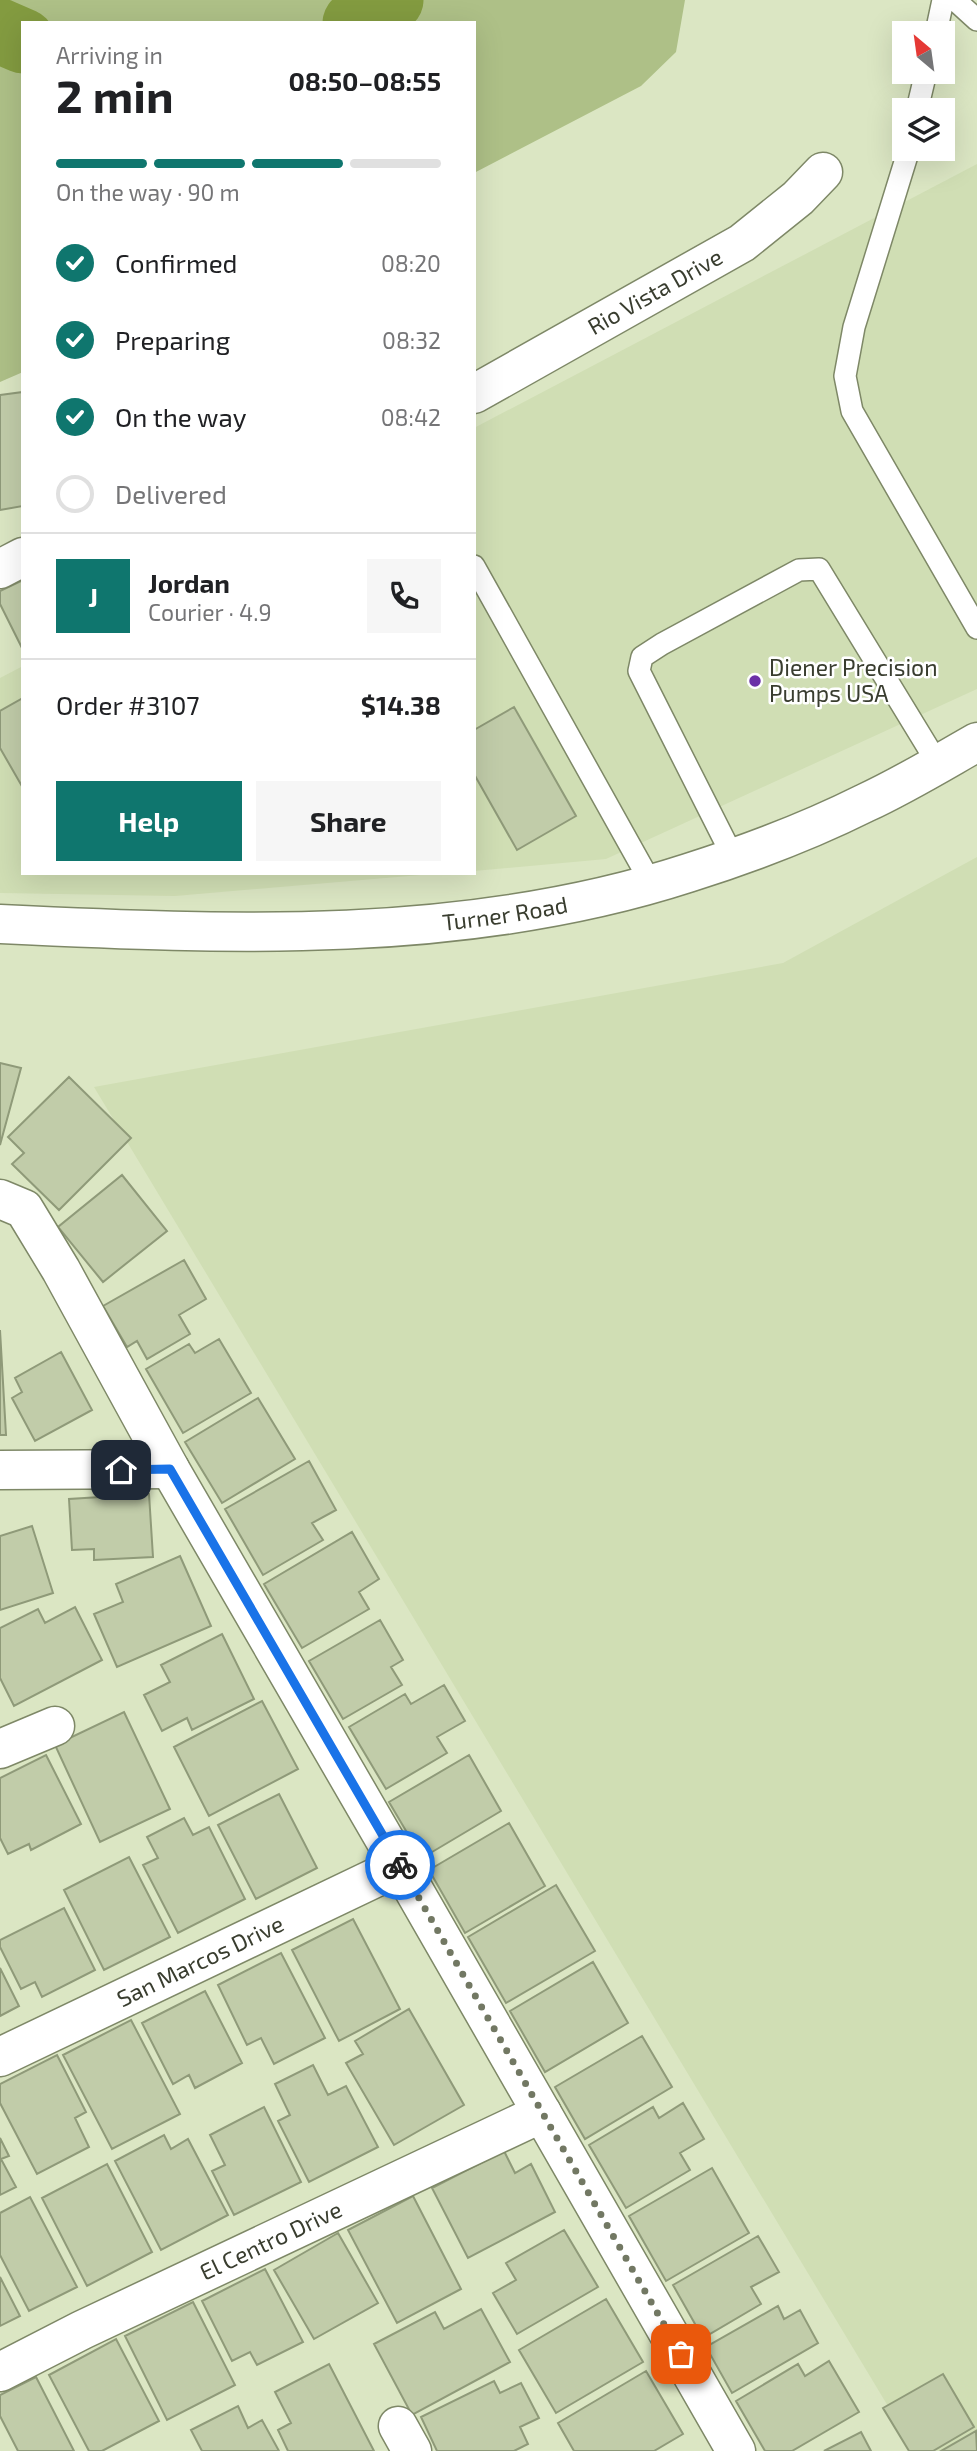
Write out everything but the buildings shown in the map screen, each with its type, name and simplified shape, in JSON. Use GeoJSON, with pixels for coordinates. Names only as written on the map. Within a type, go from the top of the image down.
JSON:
{"type":"FeatureCollection","features":[{"type":"Feature","properties":{"kind":"street","name":"Rio Vista Drive"},"geometry":{"type":"LineString","coordinates":[[476,393],[742,243],[799,198],[823,172]]}},
{"type":"Feature","properties":{"kind":"street"},"geometry":{"type":"LineString","coordinates":[[0,569],[21,558]]}},
{"type":"Feature","properties":{"kind":"street","name":"Turner Road"},"geometry":{"type":"LineString","coordinates":[[0,924],[174,932],[305,932],[450,923],[587,900],[651,883],[775,842],[866,803],[977,742]]}},
{"type":"Feature","properties":{"kind":"street"},"geometry":{"type":"LineString","coordinates":[[0,1199],[24,1209],[170,1469],[736,2451]]}},
{"type":"Feature","properties":{"kind":"street"},"geometry":{"type":"LineString","coordinates":[[0,1470],[170,1469]]}},
{"type":"Feature","properties":{"kind":"street"},"geometry":{"type":"LineString","coordinates":[[4,1740],[55,1726]]}},
{"type":"Feature","properties":{"kind":"street","name":"San Marcos Drive"},"geometry":{"type":"LineString","coordinates":[[0,2057],[400,1866]]}},
{"type":"Feature","properties":{"kind":"street","name":"El Centro Drive"},"geometry":{"type":"LineString","coordinates":[[0,2372],[94,2324],[542,2113]]}},
{"type":"Feature","properties":{"kind":"lane"},"geometry":{"type":"LineString","coordinates":[[939,21],[943,0]]}},
{"type":"Feature","properties":{"kind":"lane"},"geometry":{"type":"LineString","coordinates":[[955,0],[977,20]]}},
{"type":"Feature","properties":{"kind":"lane"},"geometry":{"type":"LineString","coordinates":[[905,161],[854,327],[845,376],[852,411],[977,628]]}},
{"type":"Feature","properties":{"kind":"lane"},"geometry":{"type":"LineString","coordinates":[[733,857],[639,671],[642,657],[662,643],[799,570],[819,569],[938,764]]}},
{"type":"Feature","properties":{"kind":"lane"},"geometry":{"type":"LineString","coordinates":[[476,570],[651,883]]}},
{"type":"Feature","properties":{"kind":"shaded area"},"geometry":{"type":"Polygon","coordinates":[[[0,0],[685,0],[676,52],[641,86],[476,172],[476,21],[21,21],[21,373],[0,382],[0,0]]]}},
{"type":"Feature","properties":{"kind":"shaded area"},"geometry":{"type":"Polygon","coordinates":[[[977,164],[977,689],[606,859],[476,871],[476,427],[977,164]]]}},
{"type":"Feature","properties":{"kind":"shaded area"},"geometry":{"type":"Polygon","coordinates":[[[21,667],[21,875],[421,875],[175,896],[0,893],[0,678],[21,667]]]}},
{"type":"Feature","properties":{"kind":"shaded area"},"geometry":{"type":"Polygon","coordinates":[[[977,857],[977,2451],[915,2451],[94,1087],[783,963],[977,857]]]}},
{"type":"Feature","properties":{"kind":"waterway"},"geometry":{"type":"LineString","coordinates":[[358,21],[391,0]]}},
{"type":"Feature","properties":{"kind":"waterway"},"geometry":{"type":"LineString","coordinates":[[0,31],[21,40]]}},
{"type":"Feature","properties":{"kind":"way so far"},"geometry":{"type":"LineString","coordinates":[[400,1865],[681,2354]]}},
{"type":"Feature","properties":{"kind":"place","name":"Diener Precision Pumps USA"},"geometry":{"type":"Point","coordinates":[755,681]}},
{"type":"Feature","properties":{"kind":"route"},"geometry":{"type":"LineString","coordinates":[[121,1470],[170,1469],[400,1865]]}}]}
